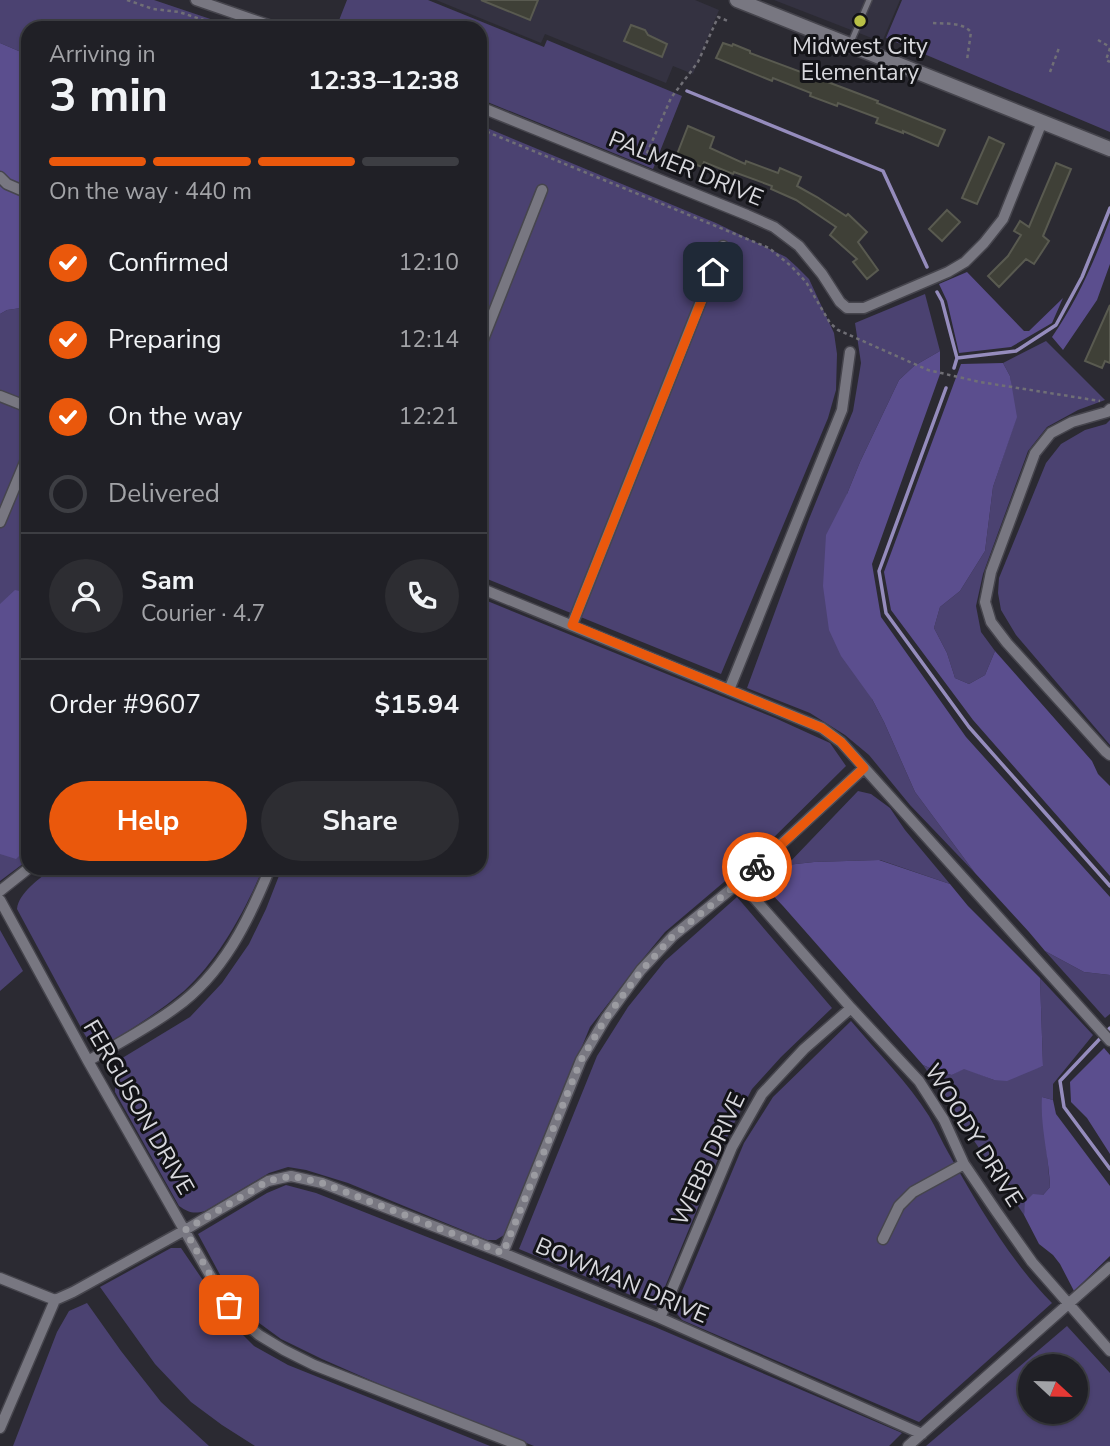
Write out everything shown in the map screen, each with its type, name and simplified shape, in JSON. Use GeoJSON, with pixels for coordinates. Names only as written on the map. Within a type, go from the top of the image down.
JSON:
{"type":"FeatureCollection","features":[{"type":"Feature","properties":{"kind":"main road"},"geometry":{"type":"LineString","coordinates":[[737,0],[1110,149]]}},
{"type":"Feature","properties":{"kind":"street"},"geometry":{"type":"LineString","coordinates":[[196,0],[216,3],[260,21]]}},
{"type":"Feature","properties":{"kind":"street","name":"PALMER DRIVE"},"geometry":{"type":"LineString","coordinates":[[487,110],[774,228],[799,246],[847,308],[864,308],[965,262],[1003,219],[1042,122]]}},
{"type":"Feature","properties":{"kind":"street"},"geometry":{"type":"LineString","coordinates":[[0,177],[7,184],[21,190]]}},
{"type":"Feature","properties":{"kind":"street"},"geometry":{"type":"LineString","coordinates":[[487,329],[542,190]]}},
{"type":"Feature","properties":{"kind":"street"},"geometry":{"type":"LineString","coordinates":[[572,625],[723,246]]}},
{"type":"Feature","properties":{"kind":"street"},"geometry":{"type":"LineString","coordinates":[[729,690],[842,410],[850,352]]}},
{"type":"Feature","properties":{"kind":"street"},"geometry":{"type":"LineString","coordinates":[[0,396],[21,404]]}},
{"type":"Feature","properties":{"kind":"street"},"geometry":{"type":"LineString","coordinates":[[1110,409],[1072,422],[1051,433],[1035,453],[991,572],[985,601],[991,622],[1007,643],[1110,755]]}},
{"type":"Feature","properties":{"kind":"street"},"geometry":{"type":"LineString","coordinates":[[0,522],[21,472]]}},
{"type":"Feature","properties":{"kind":"street"},"geometry":{"type":"LineString","coordinates":[[487,591],[822,728],[841,742],[1110,1041]]}},
{"type":"Feature","properties":{"kind":"street"},"geometry":{"type":"LineString","coordinates":[[503,1253],[581,1060],[606,1018],[641,971],[673,936],[740,882],[864,768]]}},
{"type":"Feature","properties":{"kind":"street"},"geometry":{"type":"LineString","coordinates":[[0,891],[21,874]]}},
{"type":"Feature","properties":{"kind":"street"},"geometry":{"type":"LineString","coordinates":[[88,1061],[176,1007],[202,983],[230,951],[255,905],[267,875]]}},
{"type":"Feature","properties":{"kind":"street","name":"WOODY DRIVE"},"geometry":{"type":"LineString","coordinates":[[740,882],[919,1081],[944,1120],[964,1164],[1032,1262],[1110,1351]]}},
{"type":"Feature","properties":{"kind":"street","name":"FERGUSON DRIVE"},"geometry":{"type":"LineString","coordinates":[[0,900],[219,1291],[240,1319],[259,1335],[314,1365],[520,1446]]}},
{"type":"Feature","properties":{"kind":"street","name":"WEBB DRIVE"},"geometry":{"type":"LineString","coordinates":[[660,1318],[732,1147],[762,1094],[804,1049],[851,1008]]}},
{"type":"Feature","properties":{"kind":"street"},"geometry":{"type":"LineString","coordinates":[[883,1239],[899,1206],[913,1192],[964,1164]]}},
{"type":"Feature","properties":{"kind":"street","name":"BOWMAN DRIVE"},"geometry":{"type":"LineString","coordinates":[[55,1300],[185,1230],[268,1181],[292,1176],[322,1183],[503,1253],[660,1318],[922,1434]]}},
{"type":"Feature","properties":{"kind":"street"},"geometry":{"type":"LineString","coordinates":[[908,1446],[1110,1267]]}},
{"type":"Feature","properties":{"kind":"street"},"geometry":{"type":"LineString","coordinates":[[0,1279],[55,1300],[0,1429]]}},
{"type":"Feature","properties":{"kind":"lane"},"geometry":{"type":"LineString","coordinates":[[850,45],[869,0]]}},
{"type":"Feature","properties":{"kind":"path"},"geometry":{"type":"LineString","coordinates":[[127,0],[207,21]]}},
{"type":"Feature","properties":{"kind":"path"},"geometry":{"type":"LineString","coordinates":[[644,160],[671,98],[698,62],[718,17],[728,21]]}},
{"type":"Feature","properties":{"kind":"path"},"geometry":{"type":"LineString","coordinates":[[933,23],[964,25],[968,28],[971,32],[967,60]]}},
{"type":"Feature","properties":{"kind":"path"},"geometry":{"type":"LineString","coordinates":[[1098,40],[1110,47],[1105,60],[1110,62]]}},
{"type":"Feature","properties":{"kind":"path"},"geometry":{"type":"LineString","coordinates":[[1050,72],[1059,48]]}},
{"type":"Feature","properties":{"kind":"path"},"geometry":{"type":"LineString","coordinates":[[487,132],[769,248],[806,282],[830,323],[838,330],[867,344],[928,370],[1110,402]]}},
{"type":"Feature","properties":{"kind":"shaded area"},"geometry":{"type":"Polygon","coordinates":[[[0,0],[154,0],[216,21],[21,21],[21,52],[0,43],[0,0]]]}},
{"type":"Feature","properties":{"kind":"shaded area"},"geometry":{"type":"Polygon","coordinates":[[[347,0],[428,0],[480,21],[339,21],[347,0]]]}},
{"type":"Feature","properties":{"kind":"shaded area"},"geometry":{"type":"Polygon","coordinates":[[[436,0],[695,0],[719,10],[693,74],[673,66],[666,83],[545,34],[541,43],[436,0]]]}},
{"type":"Feature","properties":{"kind":"shaded area","name":"Midwest City Elementary"},"geometry":{"type":"Polygon","coordinates":[[[774,0],[900,0],[882,42],[774,0]]]}},
{"type":"Feature","properties":{"kind":"shaded area"},"geometry":{"type":"Polygon","coordinates":[[[902,0],[1110,0],[1110,132],[886,38],[902,0]]]}},
{"type":"Feature","properties":{"kind":"shaded area"},"geometry":{"type":"Polygon","coordinates":[[[487,24],[544,47],[547,40],[682,96],[653,169],[487,102],[487,24]]]}},
{"type":"Feature","properties":{"kind":"shaded area"},"geometry":{"type":"Polygon","coordinates":[[[0,43],[21,52],[21,308],[0,314],[0,43]]]}},
{"type":"Feature","properties":{"kind":"shaded area"},"geometry":{"type":"Polygon","coordinates":[[[487,128],[716,223],[786,257],[809,279],[834,333],[837,354],[836,390],[828,418],[721,674],[487,579],[487,128]]]}},
{"type":"Feature","properties":{"kind":"shaded area"},"geometry":{"type":"Polygon","coordinates":[[[1110,219],[1110,264],[1097,300],[1063,350],[1052,337],[1085,280],[1110,219]]]}},
{"type":"Feature","properties":{"kind":"shaded area"},"geometry":{"type":"Polygon","coordinates":[[[967,272],[1024,331],[1029,331],[1063,298],[1052,323],[1011,347],[959,353],[947,301],[939,284],[967,272]]]}},
{"type":"Feature","properties":{"kind":"shaded area"},"geometry":{"type":"Polygon","coordinates":[[[925,294],[940,351],[914,366],[899,380],[847,494],[872,699],[915,792],[975,873],[910,805],[869,755],[845,735],[810,713],[747,688],[809,519],[853,411],[861,363],[855,323],[925,294]]]}},
{"type":"Feature","properties":{"kind":"shaded area"},"geometry":{"type":"Polygon","coordinates":[[[21,308],[21,865],[0,881],[0,314],[21,308]]]}},
{"type":"Feature","properties":{"kind":"shaded area"},"geometry":{"type":"Polygon","coordinates":[[[1046,341],[1105,400],[1078,410],[1047,427],[1028,451],[983,574],[976,606],[981,632],[995,651],[985,675],[969,684],[955,678],[947,653],[934,628],[940,607],[960,591],[985,551],[993,487],[1015,421],[1010,376],[1003,363],[1046,341]]]}},
{"type":"Feature","properties":{"kind":"shaded area"},"geometry":{"type":"Polygon","coordinates":[[[940,351],[940,374],[872,564],[881,617],[966,737],[1110,897],[1110,975],[1084,972],[1045,951],[975,873],[915,792],[872,699],[841,656],[829,630],[823,586],[826,535],[899,380],[914,366],[940,351]]]}},
{"type":"Feature","properties":{"kind":"shaded area"},"geometry":{"type":"Polygon","coordinates":[[[1003,363],[1010,376],[1017,417],[993,487],[985,551],[960,591],[940,607],[934,628],[947,653],[955,678],[969,684],[985,675],[995,651],[1092,761],[1098,774],[1110,786],[1110,876],[973,720],[891,610],[884,572],[961,364],[1003,363]]]}},
{"type":"Feature","properties":{"kind":"shaded area"},"geometry":{"type":"Polygon","coordinates":[[[1110,420],[1110,745],[1016,635],[1001,610],[998,593],[999,578],[1046,463],[1061,444],[1110,420]]]}},
{"type":"Feature","properties":{"kind":"shaded area"},"geometry":{"type":"Polygon","coordinates":[[[15,590],[21,591],[21,854],[16,859],[0,854],[0,604],[15,590]]]}},
{"type":"Feature","properties":{"kind":"shaded area"},"geometry":{"type":"Polygon","coordinates":[[[487,601],[830,743],[846,766],[757,854],[665,932],[590,1027],[504,1235],[496,1240],[487,1240],[348,1183],[288,1167],[269,1173],[205,1211],[195,1213],[179,1206],[115,1092],[115,1070],[119,1060],[190,1017],[222,983],[249,944],[279,875],[487,875],[487,601]]]}},
{"type":"Feature","properties":{"kind":"shaded area"},"geometry":{"type":"Polygon","coordinates":[[[858,791],[871,794],[890,808],[950,884],[880,860],[787,865],[858,791]]]}},
{"type":"Feature","properties":{"kind":"shaded area"},"geometry":{"type":"Polygon","coordinates":[[[879,860],[950,884],[968,906],[1040,978],[1043,1066],[1007,1081],[994,1080],[964,1069],[952,1075],[941,1073],[923,1065],[763,885],[787,865],[879,860]]]}},
{"type":"Feature","properties":{"kind":"shaded area"},"geometry":{"type":"Polygon","coordinates":[[[43,875],[260,875],[230,934],[196,979],[155,1013],[104,1047],[93,1044],[85,1035],[17,909],[26,891],[43,875]]]}},
{"type":"Feature","properties":{"kind":"shaded area"},"geometry":{"type":"Polygon","coordinates":[[[737,897],[832,1008],[752,1089],[728,1135],[657,1306],[519,1249],[597,1056],[628,1007],[665,961],[737,897]]]}},
{"type":"Feature","properties":{"kind":"shaded area"},"geometry":{"type":"Polygon","coordinates":[[[0,930],[23,971],[0,991],[0,930]]]}},
{"type":"Feature","properties":{"kind":"shaded area"},"geometry":{"type":"Polygon","coordinates":[[[1045,951],[1084,972],[1110,975],[1110,1014],[1105,1018],[1045,951]]]}},
{"type":"Feature","properties":{"kind":"shaded area"},"geometry":{"type":"Polygon","coordinates":[[[1040,978],[1093,1035],[1053,1084],[1053,1100],[1042,1097],[1050,1187],[1043,1195],[1026,1202],[1024,1215],[923,1065],[952,1075],[964,1068],[994,1080],[1043,1066],[1040,978]]]}},
{"type":"Feature","properties":{"kind":"shaded area"},"geometry":{"type":"Polygon","coordinates":[[[851,1021],[921,1103],[996,1232],[1023,1270],[1052,1303],[919,1422],[682,1320],[674,1310],[744,1143],[773,1097],[851,1021]]]}},
{"type":"Feature","properties":{"kind":"shaded area"},"geometry":{"type":"Polygon","coordinates":[[[1104,1048],[1110,1055],[1110,1154],[1087,1118],[1071,1102],[1070,1082],[1104,1048]]]}},
{"type":"Feature","properties":{"kind":"shaded area"},"geometry":{"type":"Polygon","coordinates":[[[1042,1097],[1053,1100],[1056,1114],[1110,1186],[1110,1256],[1074,1291],[1060,1264],[1039,1244],[1024,1215],[1025,1202],[1033,1194],[1043,1195],[1050,1187],[1042,1097]]]}},
{"type":"Feature","properties":{"kind":"shaded area"},"geometry":{"type":"Polygon","coordinates":[[[286,1185],[316,1193],[655,1327],[902,1433],[889,1446],[534,1446],[402,1394],[281,1339],[248,1315],[225,1284],[198,1234],[267,1193],[286,1185]]]}},
{"type":"Feature","properties":{"kind":"shaded area"},"geometry":{"type":"Polygon","coordinates":[[[171,1248],[181,1248],[234,1326],[254,1346],[288,1365],[490,1446],[255,1446],[191,1402],[155,1364],[100,1287],[171,1248]]]}},
{"type":"Feature","properties":{"kind":"shaded area"},"geometry":{"type":"Polygon","coordinates":[[[87,1303],[161,1402],[209,1446],[13,1446],[57,1332],[69,1311],[87,1303]]]}},
{"type":"Feature","properties":{"kind":"shaded area"},"geometry":{"type":"Polygon","coordinates":[[[1067,1326],[1110,1373],[1110,1446],[926,1446],[1018,1368],[1018,1424],[1088,1424],[1088,1354],[1034,1354],[1067,1326]]]}},
{"type":"Feature","properties":{"kind":"building"},"geometry":{"type":"Polygon","coordinates":[[[481,0],[538,0],[530,20],[481,0]]]}},
{"type":"Feature","properties":{"kind":"building"},"geometry":{"type":"Polygon","coordinates":[[[631,25],[645,30],[648,35],[667,44],[662,57],[624,41],[631,25]]]}},
{"type":"Feature","properties":{"kind":"building"},"geometry":{"type":"Polygon","coordinates":[[[723,43],[733,44],[945,130],[938,146],[876,123],[878,118],[810,96],[811,93],[773,78],[772,81],[716,58],[723,43]]]}},
{"type":"Feature","properties":{"kind":"building"},"geometry":{"type":"Polygon","coordinates":[[[688,126],[714,137],[710,148],[745,164],[746,161],[778,173],[780,168],[801,177],[797,186],[846,216],[848,214],[867,232],[858,242],[878,270],[867,279],[853,262],[857,259],[830,235],[836,227],[796,200],[771,189],[772,186],[704,162],[702,167],[676,157],[688,126]]]}},
{"type":"Feature","properties":{"kind":"building"},"geometry":{"type":"Polygon","coordinates":[[[989,137],[1004,144],[977,204],[962,198],[989,137]]]}},
{"type":"Feature","properties":{"kind":"building"},"geometry":{"type":"Polygon","coordinates":[[[1056,163],[1071,169],[1043,236],[1049,241],[1034,264],[1026,259],[999,287],[988,276],[1008,256],[1021,235],[1014,231],[1020,221],[1029,227],[1056,163]]]}},
{"type":"Feature","properties":{"kind":"building"},"geometry":{"type":"Polygon","coordinates":[[[947,210],[960,222],[942,241],[929,229],[947,210]]]}},
{"type":"Feature","properties":{"kind":"building"},"geometry":{"type":"Polygon","coordinates":[[[1110,305],[1110,363],[1105,361],[1102,368],[1085,361],[1110,305]]]}},
{"type":"Feature","properties":{"kind":"waterway"},"geometry":{"type":"LineString","coordinates":[[687,91],[883,171],[927,267]]}},
{"type":"Feature","properties":{"kind":"waterway"},"geometry":{"type":"LineString","coordinates":[[957,358],[1016,351],[1056,325],[1082,277],[1110,208]]}},
{"type":"Feature","properties":{"kind":"waterway"},"geometry":{"type":"LineString","coordinates":[[937,292],[942,301],[957,358],[954,368]]}},
{"type":"Feature","properties":{"kind":"waterway"},"geometry":{"type":"LineString","coordinates":[[946,388],[879,571],[886,613],[969,727],[1110,886]]}},
{"type":"Feature","properties":{"kind":"waterway"},"geometry":{"type":"LineString","coordinates":[[1110,1028],[1060,1081],[1064,1107],[1110,1169]]}},
{"type":"Feature","properties":{"kind":"way so far"},"geometry":{"type":"LineString","coordinates":[[229,1305],[185,1230],[268,1181],[292,1176],[322,1183],[503,1253],[581,1060],[606,1018],[641,971],[673,936],[757,867]]}},
{"type":"Feature","properties":{"kind":"place","name":"Midwest City Elementary"},"geometry":{"type":"Point","coordinates":[860,21]}},
{"type":"Feature","properties":{"kind":"route"},"geometry":{"type":"LineString","coordinates":[[713,272],[572,625],[822,728],[841,742],[864,768],[757,867]]}}]}
